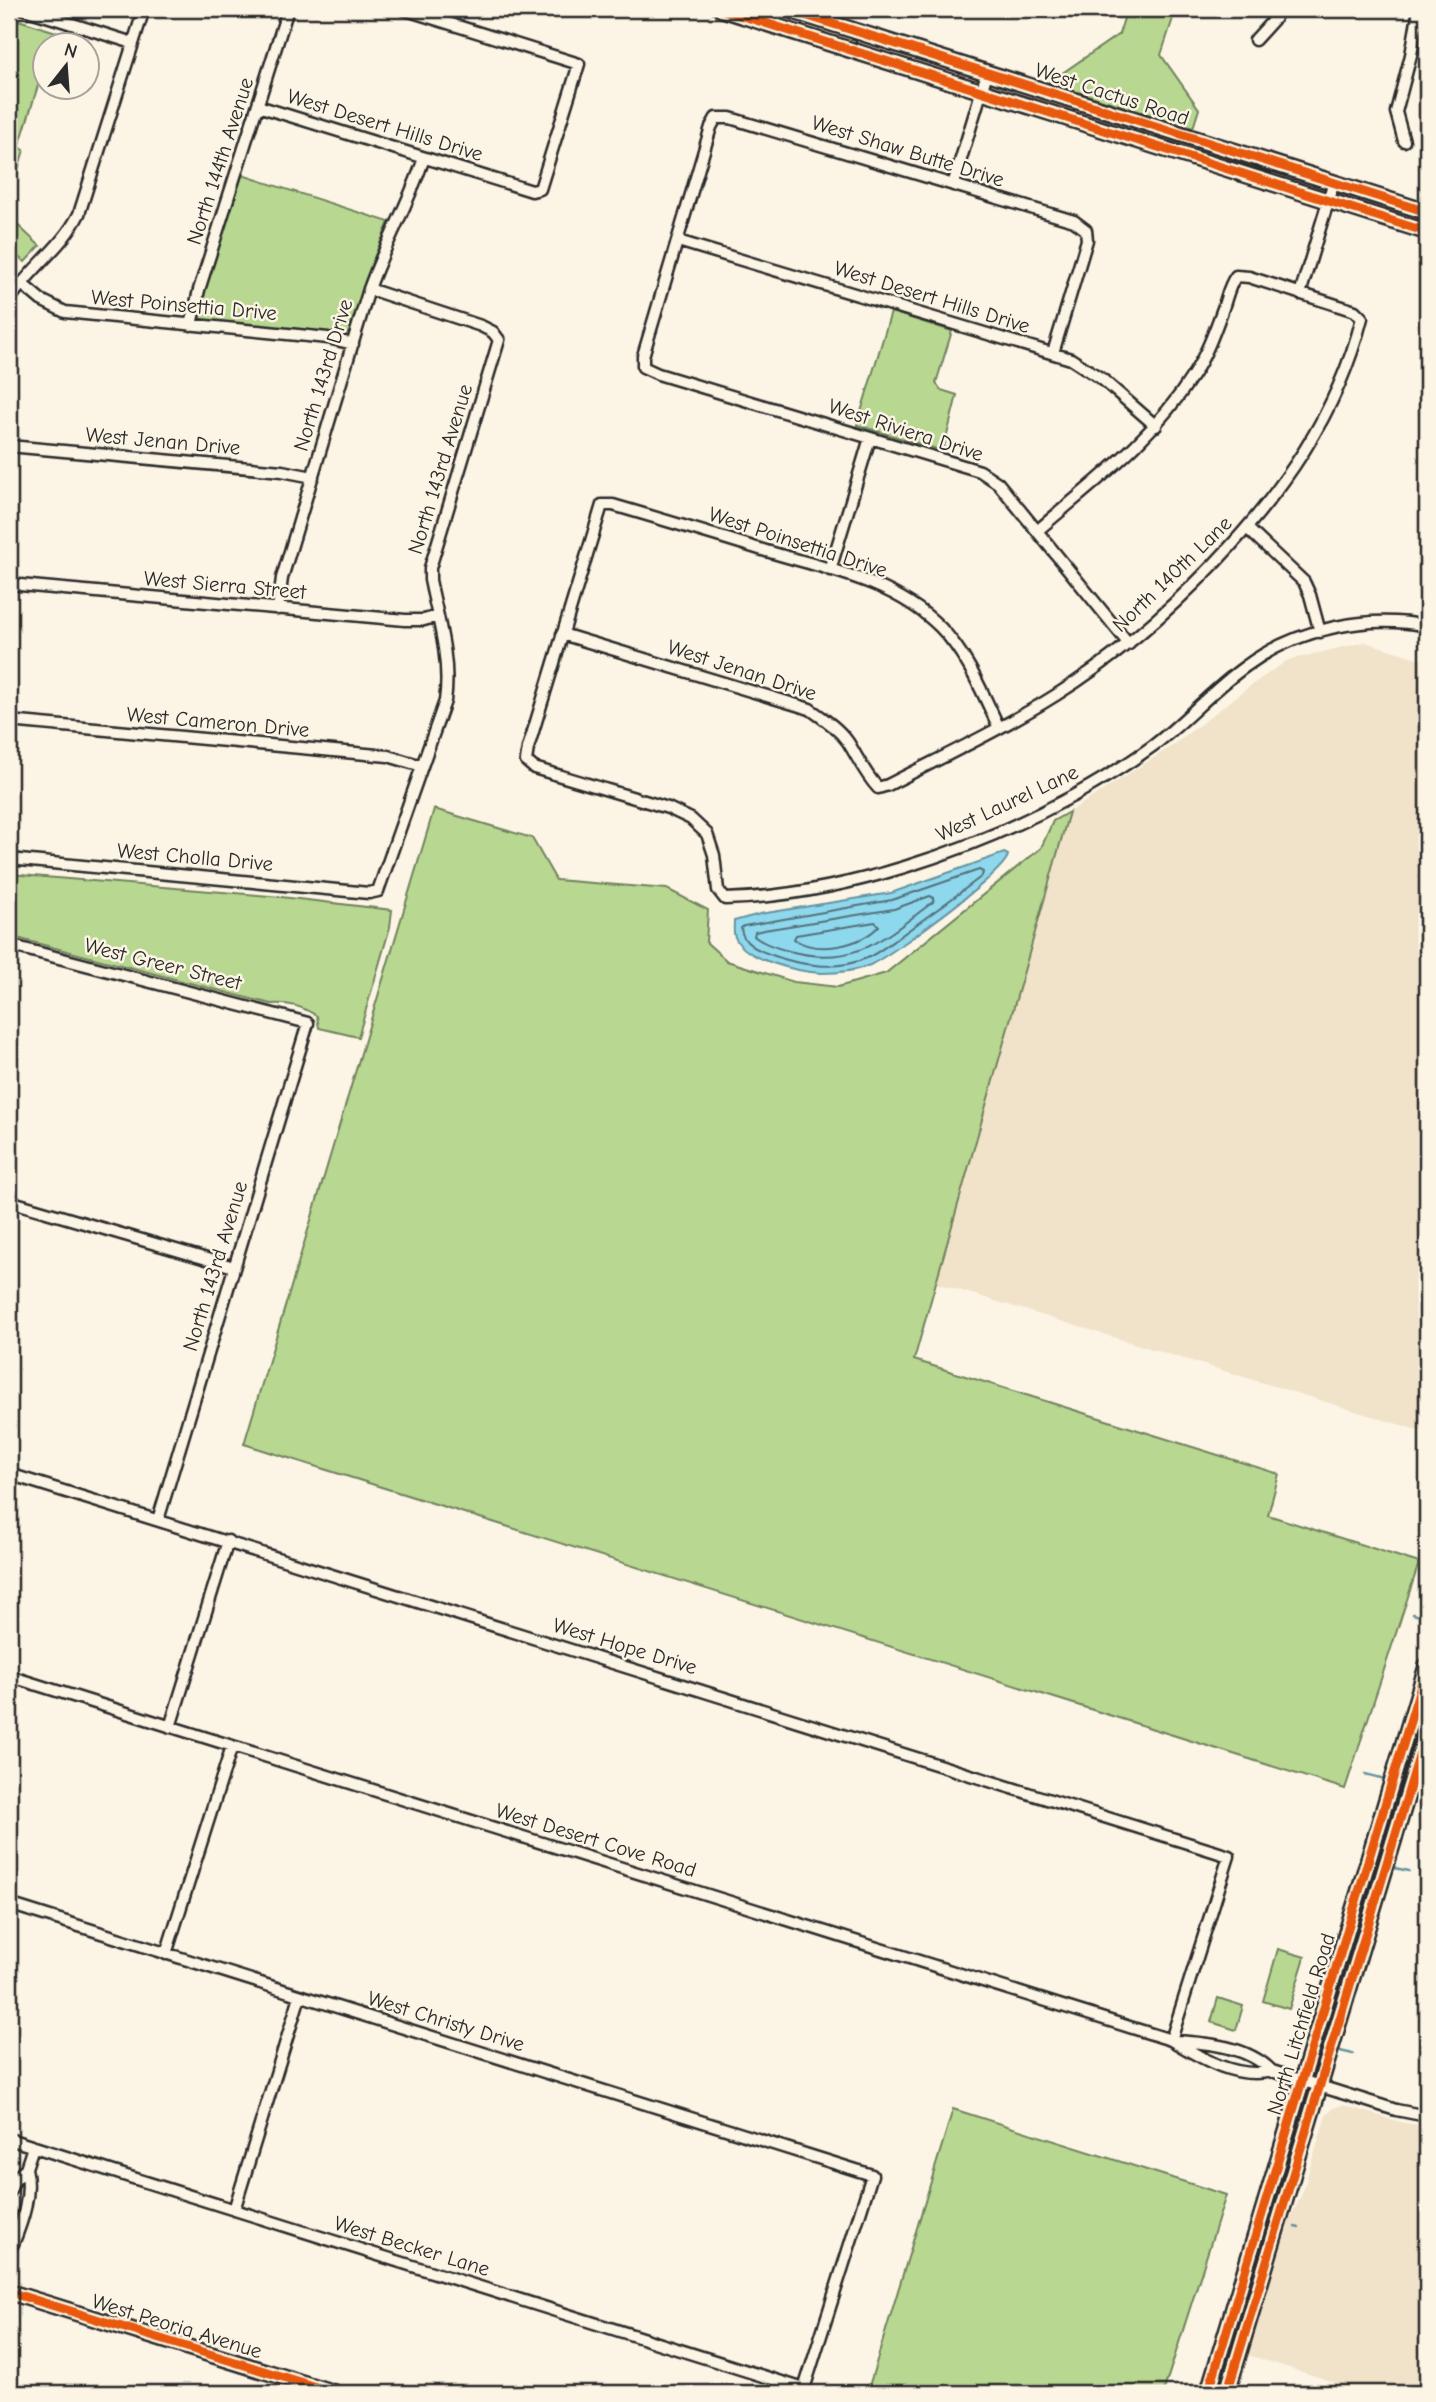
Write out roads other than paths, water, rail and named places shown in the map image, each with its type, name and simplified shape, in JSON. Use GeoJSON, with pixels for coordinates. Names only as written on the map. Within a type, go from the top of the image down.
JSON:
{"type":"FeatureCollection","features":[{"type":"Feature","properties":{"kind":"main road","name":"West Cactus Road"},"geometry":{"type":"LineString","coordinates":[[721,9],[1427,232]]}},
{"type":"Feature","properties":{"kind":"main road","name":"West Cactus Road"},"geometry":{"type":"LineString","coordinates":[[786,9],[1427,212]]}},
{"type":"Feature","properties":{"kind":"main road","name":"North Litchfield Road"},"geometry":{"type":"LineString","coordinates":[[1208,2393],[1427,1665]]}},
{"type":"Feature","properties":{"kind":"main road"},"geometry":{"type":"LineString","coordinates":[[1415,1771],[1411,1765],[1410,1752],[1427,1692]]}},
{"type":"Feature","properties":{"kind":"main road","name":"North Litchfield Road"},"geometry":{"type":"LineString","coordinates":[[1227,2393],[1427,1730]]}},
{"type":"Feature","properties":{"kind":"main road"},"geometry":{"type":"LineString","coordinates":[[1257,2229],[1262,2241],[1252,2277],[1259,2288]]}},
{"type":"Feature","properties":{"kind":"main road","name":"West Peoria Avenue"},"geometry":{"type":"LineString","coordinates":[[9,2292],[335,2393]]}},
{"type":"Feature","properties":{"kind":"street"},"geometry":{"type":"LineString","coordinates":[[24,9],[35,10],[133,43]]}},
{"type":"Feature","properties":{"kind":"street"},"geometry":{"type":"LineString","coordinates":[[9,301],[22,283],[68,235],[79,214],[144,9]]}},
{"type":"Feature","properties":{"kind":"street","name":"North 144th Avenue"},"geometry":{"type":"LineString","coordinates":[[191,325],[199,290],[288,9]]}},
{"type":"Feature","properties":{"kind":"street","name":"West Desert Hills Drive"},"geometry":{"type":"LineString","coordinates":[[258,106],[532,191],[540,189],[579,64],[403,9]]}},
{"type":"Feature","properties":{"kind":"street"},"geometry":{"type":"LineString","coordinates":[[1255,40],[1275,18],[1277,9]]}},
{"type":"Feature","properties":{"kind":"street"},"geometry":{"type":"LineString","coordinates":[[1404,141],[1396,112],[1411,55],[1419,9]]}},
{"type":"Feature","properties":{"kind":"street"},"geometry":{"type":"LineString","coordinates":[[953,185],[987,73]]}},
{"type":"Feature","properties":{"kind":"street","name":"West Shaw Butte Drive"},"geometry":{"type":"LineString","coordinates":[[678,241],[711,127],[716,118],[730,118],[1074,221],[1086,230],[1087,240],[1053,353]]}},
{"type":"Feature","properties":{"kind":"street","name":"North 143rd Drive"},"geometry":{"type":"LineString","coordinates":[[278,609],[282,578],[369,289],[414,189],[424,158]]}},
{"type":"Feature","properties":{"kind":"street"},"geometry":{"type":"LineString","coordinates":[[1037,531],[1122,459],[1156,426],[1200,364],[1230,284],[1236,276],[1249,276],[1300,294],[1334,183]]}},
{"type":"Feature","properties":{"kind":"street","name":"West Desert Hills Drive"},"geometry":{"type":"LineString","coordinates":[[678,241],[1053,353],[1085,367],[1156,426]]}},
{"type":"Feature","properties":{"kind":"street","name":"West Riviera Drive"},"geometry":{"type":"LineString","coordinates":[[678,241],[643,356],[643,368],[980,471],[998,483],[1129,644]]}},
{"type":"Feature","properties":{"kind":"street","name":"West Poinsettia Drive"},"geometry":{"type":"LineString","coordinates":[[22,283],[41,300],[65,312],[328,338],[353,344]]}},
{"type":"Feature","properties":{"kind":"street","name":"North 143rd Avenue"},"geometry":{"type":"LineString","coordinates":[[369,289],[481,326],[494,332],[499,340],[430,568],[446,663],[447,688],[378,891]]}},
{"type":"Feature","properties":{"kind":"street","name":"North 140th Lane"},"geometry":{"type":"LineString","coordinates":[[878,788],[999,728],[1056,695],[1129,644],[1182,597],[1248,528],[1285,482],[1321,423],[1341,382],[1362,318],[1355,311],[1300,294]]}},
{"type":"Feature","properties":{"kind":"street"},"geometry":{"type":"LineString","coordinates":[[830,570],[870,438]]}},
{"type":"Feature","properties":{"kind":"street","name":"West Jenan Drive"},"geometry":{"type":"LineString","coordinates":[[9,446],[282,471],[313,477]]}},
{"type":"Feature","properties":{"kind":"street","name":"West Poinsettia Drive"},"geometry":{"type":"LineString","coordinates":[[562,634],[602,505],[613,505],[830,570],[894,593],[926,614],[942,629],[966,662],[999,728]]}},
{"type":"Feature","properties":{"kind":"street"},"geometry":{"type":"LineString","coordinates":[[1248,528],[1304,582],[1320,632]]}},
{"type":"Feature","properties":{"kind":"street","name":"West Sierra Street"},"geometry":{"type":"LineString","coordinates":[[9,584],[405,620],[424,620],[438,616]]}},
{"type":"Feature","properties":{"kind":"street","name":"West Laurel Lane"},"geometry":{"type":"LineString","coordinates":[[562,634],[526,761],[534,768],[668,808],[691,818],[707,834],[714,855],[718,890],[725,899],[824,886],[863,878],[942,855],[1007,829],[1073,796],[1154,745],[1245,666],[1272,649],[1341,626],[1381,622],[1427,626]]}},
{"type":"Feature","properties":{"kind":"street","name":"West Jenan Drive"},"geometry":{"type":"LineString","coordinates":[[562,634],[810,709],[841,734],[878,788]]}},
{"type":"Feature","properties":{"kind":"street","name":"West Cameron Drive"},"geometry":{"type":"LineString","coordinates":[[9,721],[388,757],[422,766]]}},
{"type":"Feature","properties":{"kind":"street","name":"West Cholla Drive"},"geometry":{"type":"LineString","coordinates":[[9,859],[378,891]]}},
{"type":"Feature","properties":{"kind":"street","name":"West Greer Street"},"geometry":{"type":"LineString","coordinates":[[9,945],[308,1023]]}},
{"type":"Feature","properties":{"kind":"street","name":"North 143rd Avenue"},"geometry":{"type":"LineString","coordinates":[[158,1520],[308,1023]]}},
{"type":"Feature","properties":{"kind":"street"},"geometry":{"type":"LineString","coordinates":[[9,1201],[234,1267]]}},
{"type":"Feature","properties":{"kind":"street","name":"West Hope Drive"},"geometry":{"type":"LineString","coordinates":[[9,1474],[1229,1856],[1171,2040]]}},
{"type":"Feature","properties":{"kind":"street"},"geometry":{"type":"LineString","coordinates":[[170,1727],[228,1541]]}},
{"type":"Feature","properties":{"kind":"street","name":"West Desert Cove Road"},"geometry":{"type":"LineString","coordinates":[[9,1676],[1171,2040],[1210,2044],[1249,2054],[1272,2071],[1396,2110],[1427,2116]]}},
{"type":"Feature","properties":{"kind":"street"},"geometry":{"type":"LineString","coordinates":[[166,1954],[232,1746]]}},
{"type":"Feature","properties":{"kind":"street","name":"West Christy Drive"},"geometry":{"type":"LineString","coordinates":[[9,1904],[872,2175],[804,2389]]}},
{"type":"Feature","properties":{"kind":"street"},"geometry":{"type":"LineString","coordinates":[[233,2210],[300,1996]]}},
{"type":"Feature","properties":{"kind":"street","name":"West Desert Cove Road"},"geometry":{"type":"LineString","coordinates":[[1171,2040],[1196,2055],[1232,2070],[1256,2075],[1272,2071]]}},
{"type":"Feature","properties":{"kind":"street","name":"West Becker Lane"},"geometry":{"type":"LineString","coordinates":[[9,2139],[804,2389]]}},
{"type":"Feature","properties":{"kind":"street"},"geometry":{"type":"LineString","coordinates":[[9,2193],[14,2181],[26,2168],[33,2147]]}},
{"type":"Feature","properties":{"kind":"street"},"geometry":{"type":"LineString","coordinates":[[9,2245],[13,2244],[27,2199],[30,2183],[26,2168]]}},
{"type":"Feature","properties":{"kind":"water"},"geometry":{"type":"Polygon","coordinates":[[[1004,853],[1008,855],[1002,865],[988,879],[900,947],[864,967],[822,973],[787,967],[749,952],[740,945],[734,935],[734,921],[760,914],[891,893],[1004,853]]]}},
{"type":"Feature","properties":{"kind":"waterway"},"geometry":{"type":"LineString","coordinates":[[1413,1614],[1427,1618]]}},
{"type":"Feature","properties":{"kind":"waterway"},"geometry":{"type":"LineString","coordinates":[[1365,1774],[1385,1779]]}},
{"type":"Feature","properties":{"kind":"waterway"},"geometry":{"type":"LineString","coordinates":[[1395,1868],[1409,1871]]}},
{"type":"Feature","properties":{"kind":"waterway"},"geometry":{"type":"LineString","coordinates":[[1340,2051],[1353,2054]]}},
{"type":"Feature","properties":{"kind":"waterway"},"geometry":{"type":"LineString","coordinates":[[1295,2227],[1299,2228]]}}]}
